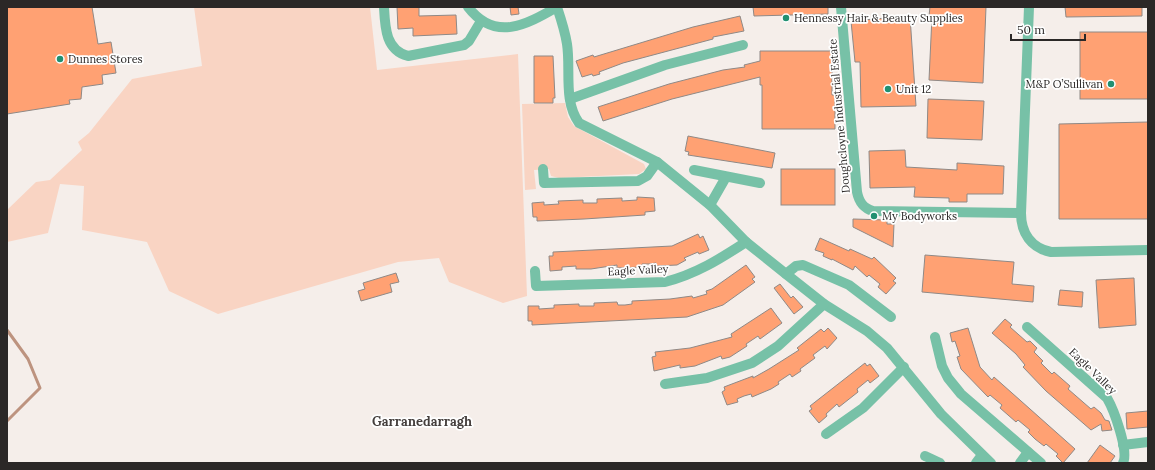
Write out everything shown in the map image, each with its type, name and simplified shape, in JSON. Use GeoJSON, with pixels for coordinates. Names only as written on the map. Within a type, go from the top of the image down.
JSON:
{"type":"FeatureCollection","features":[{"type":"Feature","properties":{"kind":"street"},"geometry":{"type":"LineString","coordinates":[[384,7],[385,30],[389,40],[394,49],[400,54],[408,56],[464,45],[469,41],[481,21]]}},
{"type":"Feature","properties":{"kind":"street"},"geometry":{"type":"LineString","coordinates":[[468,7],[481,21],[490,25],[505,27],[518,26],[531,22],[557,7],[567,44],[570,99],[573,113],[579,123],[657,162],[710,204],[746,242],[824,304],[867,331],[887,348],[904,367],[979,459],[991,463]]}},
{"type":"Feature","properties":{"kind":"street","name":"Doughcloyne Industrial Estate"},"geometry":{"type":"LineString","coordinates":[[841,7],[857,192],[860,202],[867,209],[873,211],[1021,213]]}},
{"type":"Feature","properties":{"kind":"street"},"geometry":{"type":"LineString","coordinates":[[1029,7],[1021,213],[1024,232],[1032,243],[1051,252],[1148,250]]}},
{"type":"Feature","properties":{"kind":"street"},"geometry":{"type":"LineString","coordinates":[[570,99],[665,65],[744,45]]}},
{"type":"Feature","properties":{"kind":"street"},"geometry":{"type":"LineString","coordinates":[[543,169],[544,183],[638,181],[647,176],[657,162]]}},
{"type":"Feature","properties":{"kind":"street"},"geometry":{"type":"LineString","coordinates":[[694,170],[760,183]]}},
{"type":"Feature","properties":{"kind":"street"},"geometry":{"type":"LineString","coordinates":[[710,204],[726,176]]}},
{"type":"Feature","properties":{"kind":"street","name":"Eagle Valley"},"geometry":{"type":"LineString","coordinates":[[535,271],[536,286],[665,282],[682,278],[715,263],[746,242]]}},
{"type":"Feature","properties":{"kind":"street"},"geometry":{"type":"LineString","coordinates":[[786,274],[796,266],[803,265],[849,285],[891,317]]}},
{"type":"Feature","properties":{"kind":"street"},"geometry":{"type":"LineString","coordinates":[[665,384],[707,378],[752,363],[778,346],[824,304]]}},
{"type":"Feature","properties":{"kind":"street","name":"Eagle Valley"},"geometry":{"type":"LineString","coordinates":[[1027,327],[1107,398],[1126,452],[1123,463]]}},
{"type":"Feature","properties":{"kind":"street"},"geometry":{"type":"LineString","coordinates":[[935,337],[942,366],[948,378],[961,394],[1041,463]]}},
{"type":"Feature","properties":{"kind":"street"},"geometry":{"type":"LineString","coordinates":[[826,434],[863,408],[904,367]]}},
{"type":"Feature","properties":{"kind":"street"},"geometry":{"type":"LineString","coordinates":[[1123,445],[1148,442]]}},
{"type":"Feature","properties":{"kind":"street"},"geometry":{"type":"LineString","coordinates":[[1020,463],[1028,452]]}},
{"type":"Feature","properties":{"kind":"street"},"geometry":{"type":"LineString","coordinates":[[925,456],[940,463]]}},
{"type":"Feature","properties":{"kind":"shaded area"},"geometry":{"type":"Polygon","coordinates":[[[194,7],[370,7],[377,70],[518,54],[527,296],[503,303],[449,282],[439,258],[398,262],[218,314],[169,291],[147,242],[82,230],[84,186],[60,184],[48,233],[7,242],[7,210],[36,182],[50,180],[82,150],[78,142],[89,133],[132,79],[202,66],[194,7]]]}},
{"type":"Feature","properties":{"kind":"shaded area"},"geometry":{"type":"Polygon","coordinates":[[[565,103],[568,117],[574,126],[644,164],[646,169],[639,174],[559,178],[551,176],[549,169],[534,170],[536,189],[525,190],[522,104],[565,103]]]}},
{"type":"Feature","properties":{"kind":"building","name":"Dunnes Stores"},"geometry":{"type":"Polygon","coordinates":[[[7,7],[92,7],[98,44],[111,42],[116,73],[102,75],[103,84],[82,87],[81,99],[69,100],[70,104],[7,114],[7,7]]]}},
{"type":"Feature","properties":{"kind":"building"},"geometry":{"type":"Polygon","coordinates":[[[397,7],[419,7],[419,16],[456,15],[457,34],[413,36],[413,28],[398,29],[397,7]]]}},
{"type":"Feature","properties":{"kind":"building"},"geometry":{"type":"Polygon","coordinates":[[[510,7],[518,7],[519,14],[511,15],[510,7]]]}},
{"type":"Feature","properties":{"kind":"building"},"geometry":{"type":"Polygon","coordinates":[[[753,7],[828,7],[828,14],[754,16],[753,7]]]}},
{"type":"Feature","properties":{"kind":"building"},"geometry":{"type":"Polygon","coordinates":[[[930,7],[986,7],[983,83],[929,80],[932,16],[929,16],[930,7]]]}},
{"type":"Feature","properties":{"kind":"building"},"geometry":{"type":"Polygon","coordinates":[[[1065,7],[1142,7],[1142,16],[1066,17],[1065,7]]]}},
{"type":"Feature","properties":{"kind":"building"},"geometry":{"type":"Polygon","coordinates":[[[740,16],[744,31],[713,37],[713,39],[623,63],[599,72],[600,74],[593,76],[592,74],[582,77],[576,61],[693,27],[740,16]]]}},
{"type":"Feature","properties":{"kind":"building"},"geometry":{"type":"Polygon","coordinates":[[[910,16],[916,106],[861,107],[860,62],[855,62],[851,21],[910,16]]]}},
{"type":"Feature","properties":{"kind":"building"},"geometry":{"type":"Polygon","coordinates":[[[1080,32],[1148,32],[1148,99],[1080,99],[1080,32]]]}},
{"type":"Feature","properties":{"kind":"building"},"geometry":{"type":"Polygon","coordinates":[[[760,51],[832,51],[832,95],[835,95],[835,129],[762,129],[762,85],[760,85],[760,77],[672,99],[603,121],[598,107],[669,84],[723,70],[745,67],[744,65],[760,61],[760,51]]]}},
{"type":"Feature","properties":{"kind":"building"},"geometry":{"type":"Polygon","coordinates":[[[534,56],[553,56],[555,98],[553,98],[553,103],[534,103],[534,56]]]}},
{"type":"Feature","properties":{"kind":"building"},"geometry":{"type":"Polygon","coordinates":[[[928,99],[984,101],[982,140],[927,138],[928,99]]]}},
{"type":"Feature","properties":{"kind":"building"},"geometry":{"type":"Polygon","coordinates":[[[1148,122],[1148,219],[1059,219],[1059,124],[1148,122]]]}},
{"type":"Feature","properties":{"kind":"building"},"geometry":{"type":"Polygon","coordinates":[[[688,136],[775,153],[772,168],[688,155],[689,152],[685,151],[688,136]]]}},
{"type":"Feature","properties":{"kind":"building"},"geometry":{"type":"Polygon","coordinates":[[[905,150],[906,167],[957,170],[957,163],[1004,166],[1003,194],[967,194],[967,202],[949,202],[949,198],[914,197],[915,187],[870,188],[869,151],[905,150]]]}},
{"type":"Feature","properties":{"kind":"building"},"geometry":{"type":"Polygon","coordinates":[[[781,169],[835,169],[835,205],[781,205],[781,169]]]}},
{"type":"Feature","properties":{"kind":"building"},"geometry":{"type":"Polygon","coordinates":[[[637,197],[654,198],[655,211],[645,212],[645,215],[584,219],[537,221],[537,217],[533,217],[532,203],[544,202],[544,205],[559,204],[558,201],[583,200],[583,203],[597,203],[597,199],[622,198],[622,201],[637,200],[637,197]]]}},
{"type":"Feature","properties":{"kind":"building"},"geometry":{"type":"Polygon","coordinates":[[[853,219],[887,220],[887,224],[894,224],[893,247],[853,227],[853,219]]]}},
{"type":"Feature","properties":{"kind":"building"},"geometry":{"type":"Polygon","coordinates":[[[698,234],[700,238],[703,236],[709,250],[699,254],[698,252],[684,258],[686,260],[677,265],[656,266],[656,263],[642,264],[642,267],[617,268],[617,265],[591,269],[576,269],[576,266],[562,267],[562,270],[550,271],[549,256],[553,256],[553,252],[672,246],[698,234]]]}},
{"type":"Feature","properties":{"kind":"building"},"geometry":{"type":"Polygon","coordinates":[[[820,238],[849,251],[850,249],[872,259],[874,257],[896,278],[893,281],[896,283],[886,294],[878,287],[880,284],[869,275],[867,277],[855,266],[853,270],[823,256],[824,253],[815,250],[820,238]]]}},
{"type":"Feature","properties":{"kind":"building"},"geometry":{"type":"Polygon","coordinates":[[[925,255],[1014,262],[1012,284],[1034,286],[1033,302],[922,292],[925,255]]]}},
{"type":"Feature","properties":{"kind":"building"},"geometry":{"type":"Polygon","coordinates":[[[746,265],[755,277],[752,279],[755,282],[723,305],[687,317],[532,325],[532,321],[528,321],[528,306],[539,306],[539,309],[554,308],[554,305],[579,304],[579,306],[594,306],[594,303],[617,302],[618,305],[625,305],[632,304],[632,301],[692,296],[693,298],[707,294],[706,291],[712,289],[746,265]]]}},
{"type":"Feature","properties":{"kind":"building"},"geometry":{"type":"Polygon","coordinates":[[[396,273],[399,282],[390,284],[392,292],[361,301],[358,291],[365,289],[363,283],[396,273]]]}},
{"type":"Feature","properties":{"kind":"building"},"geometry":{"type":"Polygon","coordinates":[[[1134,278],[1136,325],[1099,328],[1096,280],[1134,278]]]}},
{"type":"Feature","properties":{"kind":"building"},"geometry":{"type":"Polygon","coordinates":[[[780,284],[791,298],[793,296],[803,307],[794,314],[774,288],[780,284]]]}},
{"type":"Feature","properties":{"kind":"building"},"geometry":{"type":"Polygon","coordinates":[[[1060,290],[1083,292],[1082,307],[1058,305],[1060,290]]]}},
{"type":"Feature","properties":{"kind":"building"},"geometry":{"type":"Polygon","coordinates":[[[771,308],[782,323],[760,339],[758,336],[746,344],[747,346],[730,357],[722,359],[721,356],[695,366],[680,368],[680,365],[654,371],[652,357],[656,356],[655,352],[690,348],[732,337],[731,334],[771,308]]]}},
{"type":"Feature","properties":{"kind":"building"},"geometry":{"type":"Polygon","coordinates":[[[1005,319],[1012,325],[1010,327],[1027,342],[1030,341],[1037,348],[1034,352],[1043,361],[1041,363],[1052,374],[1054,372],[1070,386],[1068,389],[1091,409],[1094,407],[1101,413],[1105,420],[1109,421],[1112,430],[1102,431],[1101,424],[1091,430],[1046,391],[1023,367],[1025,365],[1016,354],[992,333],[1005,319]]]}},
{"type":"Feature","properties":{"kind":"building"},"geometry":{"type":"Polygon","coordinates":[[[828,328],[837,338],[827,349],[825,346],[813,355],[815,358],[800,369],[801,371],[792,377],[790,374],[771,389],[752,397],[751,394],[744,396],[737,399],[738,402],[727,405],[722,392],[725,390],[724,387],[753,376],[753,378],[769,369],[799,350],[797,348],[821,329],[824,332],[828,328]]]}},
{"type":"Feature","properties":{"kind":"building"},"geometry":{"type":"Polygon","coordinates":[[[968,328],[980,367],[992,380],[994,377],[1075,449],[1063,463],[1056,456],[1058,454],[1046,444],[1044,446],[1035,439],[1028,432],[1030,430],[1018,420],[1016,422],[1000,408],[1002,405],[990,395],[988,397],[961,369],[957,357],[960,356],[955,341],[952,342],[950,333],[968,328]]]}},
{"type":"Feature","properties":{"kind":"building"},"geometry":{"type":"Polygon","coordinates":[[[865,363],[867,366],[870,364],[879,376],[870,383],[868,380],[857,389],[858,392],[839,407],[837,404],[819,423],[809,411],[812,409],[810,406],[865,363]]]}},
{"type":"Feature","properties":{"kind":"building"},"geometry":{"type":"Polygon","coordinates":[[[1148,411],[1148,427],[1127,429],[1126,413],[1148,411]]]}},
{"type":"Feature","properties":{"kind":"building"},"geometry":{"type":"Polygon","coordinates":[[[1100,445],[1115,456],[1110,463],[1087,463],[1100,445]]]}},
{"type":"Feature","properties":{"kind":"waterway"},"geometry":{"type":"LineString","coordinates":[[7,330],[28,359],[40,388],[7,421]]}},
{"type":"Feature","properties":{"kind":"place","name":"Hennessy Hair & Beauty Supplies"},"geometry":{"type":"Point","coordinates":[786,18]}},
{"type":"Feature","properties":{"kind":"place","name":"Dunnes Stores"},"geometry":{"type":"Point","coordinates":[60,59]}},
{"type":"Feature","properties":{"kind":"place","name":"M&P O’Sullivan"},"geometry":{"type":"Point","coordinates":[1111,84]}},
{"type":"Feature","properties":{"kind":"place","name":"Unit 12"},"geometry":{"type":"Point","coordinates":[888,89]}},
{"type":"Feature","properties":{"kind":"place","name":"My Bodyworks"},"geometry":{"type":"Point","coordinates":[874,216]}},
{"type":"Feature","properties":{"kind":"district","name":"Garranedarragh"},"geometry":{"type":"Point","coordinates":[422,421]}}]}
